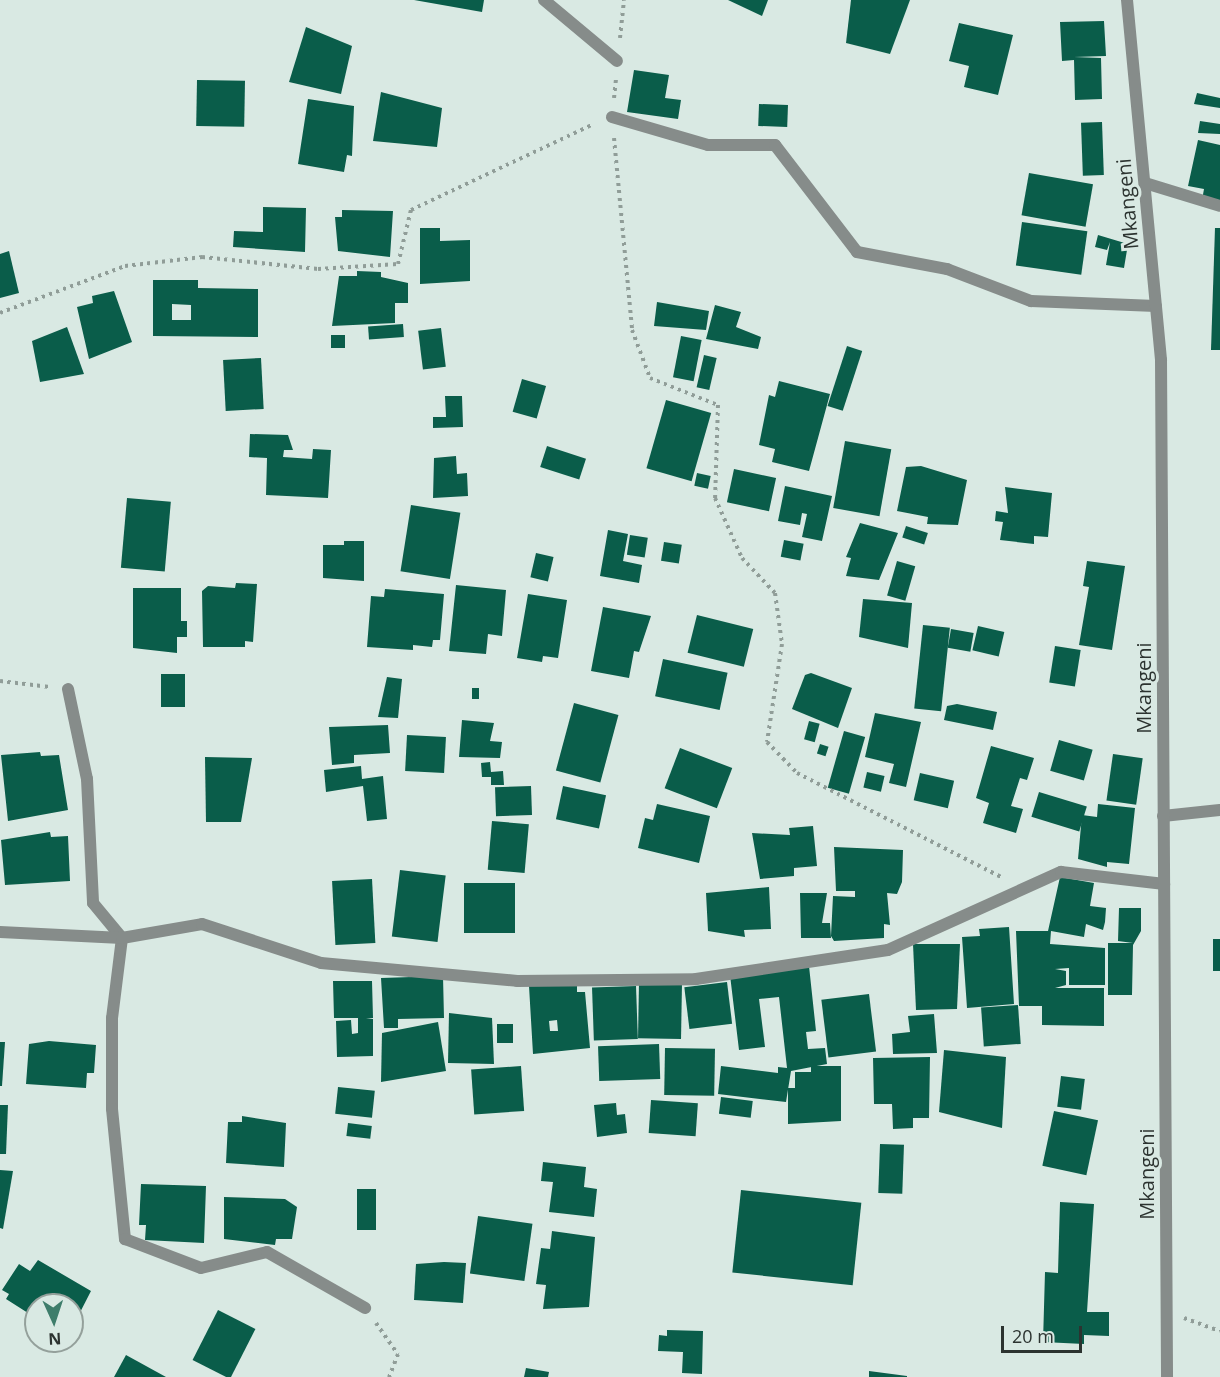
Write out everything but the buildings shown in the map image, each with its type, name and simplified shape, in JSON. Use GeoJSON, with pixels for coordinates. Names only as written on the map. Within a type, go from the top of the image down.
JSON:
{"type":"FeatureCollection","features":[{"type":"Feature","properties":{"kind":"street"},"geometry":{"type":"LineString","coordinates":[[544,0],[617,61]]}},
{"type":"Feature","properties":{"kind":"street","name":"Mkangeni"},"geometry":{"type":"LineString","coordinates":[[1127,0],[1161,360],[1167,1377]]}},
{"type":"Feature","properties":{"kind":"street"},"geometry":{"type":"LineString","coordinates":[[612,117],[708,145],[775,145],[857,252],[947,269],[1031,301],[1156,306]]}},
{"type":"Feature","properties":{"kind":"street"},"geometry":{"type":"LineString","coordinates":[[1145,183],[1220,206]]}},
{"type":"Feature","properties":{"kind":"street"},"geometry":{"type":"LineString","coordinates":[[68,689],[87,779],[93,903],[122,938],[112,1018],[112,1109],[125,1239],[201,1268],[267,1252],[365,1308]]}},
{"type":"Feature","properties":{"kind":"street"},"geometry":{"type":"LineString","coordinates":[[1163,816],[1220,810]]}},
{"type":"Feature","properties":{"kind":"street"},"geometry":{"type":"LineString","coordinates":[[0,932],[122,938],[202,924],[321,963],[517,981],[696,979],[888,950],[1062,872],[1164,884]]}},
{"type":"Feature","properties":{"kind":"path"},"geometry":{"type":"LineString","coordinates":[[624,0],[612,117],[632,330],[650,378],[718,405],[715,498],[742,558],[775,593],[782,644],[767,742],[797,773],[971,857],[1021,889]]}},
{"type":"Feature","properties":{"kind":"path"},"geometry":{"type":"LineString","coordinates":[[0,313],[125,266],[201,257],[318,269],[398,264],[411,210],[612,117]]}},
{"type":"Feature","properties":{"kind":"path"},"geometry":{"type":"LineString","coordinates":[[0,681],[68,689]]}},
{"type":"Feature","properties":{"kind":"path"},"geometry":{"type":"LineString","coordinates":[[365,1308],[398,1354],[389,1377]]}},
{"type":"Feature","properties":{"kind":"path"},"geometry":{"type":"LineString","coordinates":[[1166,1312],[1220,1331]]}}]}
